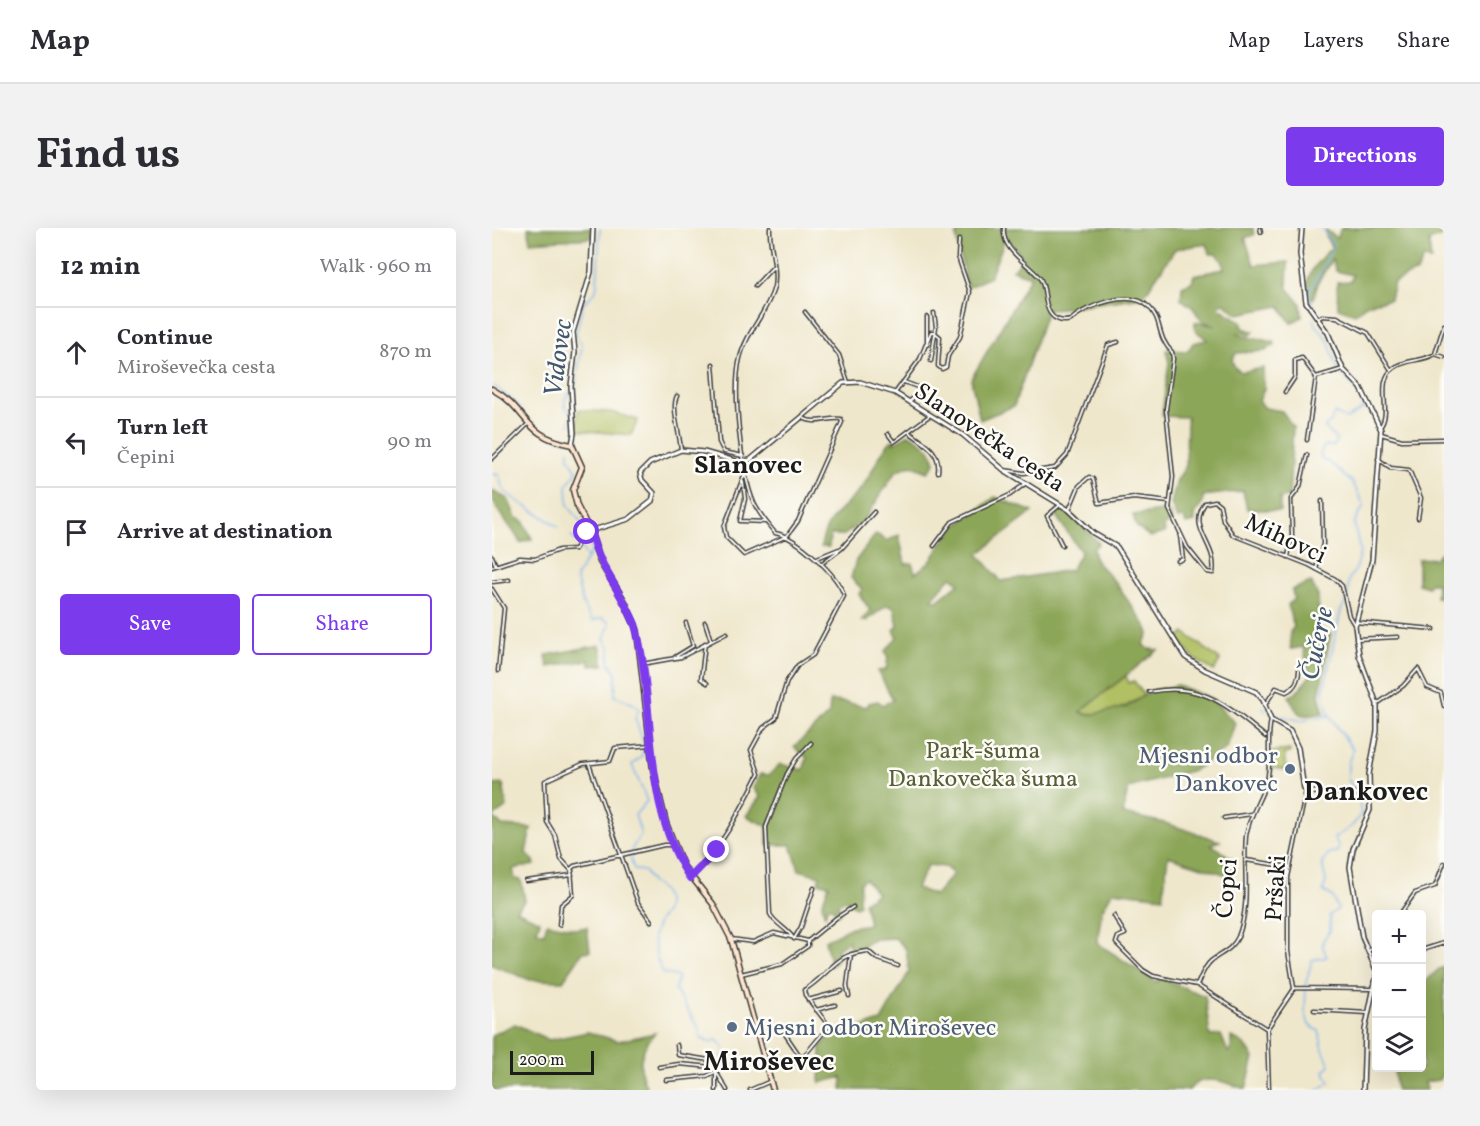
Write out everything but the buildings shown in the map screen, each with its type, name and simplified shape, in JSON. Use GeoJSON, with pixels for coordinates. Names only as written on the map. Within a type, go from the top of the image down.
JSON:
{"type":"FeatureCollection","features":[{"type":"Feature","properties":{"kind":"main road"},"geometry":{"type":"LineString","coordinates":[[492,389],[510,402],[527,425],[552,441],[572,445],[582,467],[573,493],[600,562],[624,600],[635,624],[642,664],[647,745],[657,790],[674,845],[690,878],[713,904],[731,939],[773,1090]]}},
{"type":"Feature","properties":{"kind":"street"},"geometry":{"type":"LineString","coordinates":[[572,445],[574,327],[591,272],[593,228]]}},
{"type":"Feature","properties":{"kind":"street"},"geometry":{"type":"LineString","coordinates":[[690,878],[717,850],[746,803],[759,774],[752,750],[763,728],[776,718],[791,674],[813,655],[844,596],[839,585],[817,558],[787,536],[775,533],[754,504],[745,473],[738,399],[740,360],[750,333],[770,299],[775,265],[770,228]]}},
{"type":"Feature","properties":{"kind":"street","name":"Mihovci"},"geometry":{"type":"LineString","coordinates":[[1004,228],[1008,245],[1041,279],[1047,304],[1054,318],[1060,321],[1071,320],[1080,311],[1100,302],[1121,300],[1142,302],[1149,307],[1158,322],[1162,342],[1172,352],[1166,409],[1173,477],[1169,509],[1180,533],[1201,566],[1213,573],[1215,561],[1212,549],[1198,523],[1200,510],[1205,503],[1215,501],[1220,505],[1223,520],[1233,536],[1316,569],[1342,586],[1350,619],[1355,622]]}},
{"type":"Feature","properties":{"kind":"street"},"geometry":{"type":"LineString","coordinates":[[1302,228],[1300,254],[1304,296],[1331,338],[1340,370],[1360,388],[1380,427],[1381,434],[1372,560],[1355,622],[1356,639],[1377,704],[1377,731],[1369,774],[1370,810],[1353,849],[1350,867],[1362,937],[1374,964]]}},
{"type":"Feature","properties":{"kind":"street"},"geometry":{"type":"LineString","coordinates":[[936,333],[941,344],[938,366],[942,369],[946,368],[948,356],[958,342],[969,303],[968,284],[958,257],[958,240]]}},
{"type":"Feature","properties":{"kind":"street"},"geometry":{"type":"LineString","coordinates":[[755,286],[775,265]]}},
{"type":"Feature","properties":{"kind":"street"},"geometry":{"type":"LineString","coordinates":[[492,567],[520,558],[535,559],[578,546],[587,532],[629,519],[648,505],[654,493],[642,480],[641,470],[681,450],[744,461],[758,455],[838,385],[848,382],[839,355],[805,312]]}},
{"type":"Feature","properties":{"kind":"street"},"geometry":{"type":"LineString","coordinates":[[931,361],[936,333],[934,313]]}},
{"type":"Feature","properties":{"kind":"street"},"geometry":{"type":"LineString","coordinates":[[1318,319],[1322,316],[1337,317],[1368,333],[1391,370]]}},
{"type":"Feature","properties":{"kind":"street"},"geometry":{"type":"LineString","coordinates":[[927,317],[927,345]]}},
{"type":"Feature","properties":{"kind":"street"},"geometry":{"type":"LineString","coordinates":[[1435,354],[1444,325]]}},
{"type":"Feature","properties":{"kind":"street"},"geometry":{"type":"LineString","coordinates":[[895,393],[920,359],[931,332],[936,333]]}},
{"type":"Feature","properties":{"kind":"street"},"geometry":{"type":"LineString","coordinates":[[1004,470],[1024,473],[1055,468],[1066,455],[1108,345],[1118,342]]}},
{"type":"Feature","properties":{"kind":"street"},"geometry":{"type":"LineString","coordinates":[[1380,427],[1384,418],[1383,390],[1391,370],[1401,363],[1418,362],[1435,354],[1444,357]]}},
{"type":"Feature","properties":{"kind":"street"},"geometry":{"type":"LineString","coordinates":[[1285,392],[1294,377],[1294,360],[1302,358],[1316,377],[1307,440]]}},
{"type":"Feature","properties":{"kind":"street"},"geometry":{"type":"LineString","coordinates":[[713,364],[719,442],[724,452],[743,456]]}},
{"type":"Feature","properties":{"kind":"street"},"geometry":{"type":"LineString","coordinates":[[1316,377],[1340,370]]}},
{"type":"Feature","properties":{"kind":"street"},"geometry":{"type":"LineString","coordinates":[[904,381],[923,390],[909,402]]}},
{"type":"Feature","properties":{"kind":"street","name":"Slanovečka cesta"},"geometry":{"type":"LineString","coordinates":[[848,382],[874,385],[895,393],[963,435],[1004,470],[1069,510],[1092,533],[1121,551],[1185,657],[1200,668],[1252,690],[1266,705]]}},
{"type":"Feature","properties":{"kind":"street"},"geometry":{"type":"LineString","coordinates":[[677,396],[673,410],[679,424],[681,450]]}},
{"type":"Feature","properties":{"kind":"street"},"geometry":{"type":"LineString","coordinates":[[888,434],[894,442],[929,416]]}},
{"type":"Feature","properties":{"kind":"street"},"geometry":{"type":"LineString","coordinates":[[745,473],[724,527],[726,537],[744,555],[787,536],[798,521],[842,422],[841,419],[836,418],[813,422],[802,417]]}},
{"type":"Feature","properties":{"kind":"street"},"geometry":{"type":"LineString","coordinates":[[492,459],[527,425]]}},
{"type":"Feature","properties":{"kind":"street"},"geometry":{"type":"LineString","coordinates":[[909,432],[920,437],[935,453],[939,462],[938,471]]}},
{"type":"Feature","properties":{"kind":"street"},"geometry":{"type":"LineString","coordinates":[[1381,434],[1402,440],[1444,439]]}},
{"type":"Feature","properties":{"kind":"street"},"geometry":{"type":"LineString","coordinates":[[1288,557],[1292,536],[1291,499],[1300,487],[1307,455]]}},
{"type":"Feature","properties":{"kind":"street"},"geometry":{"type":"LineString","coordinates":[[1378,459],[1391,468],[1410,470],[1421,498],[1418,518]]}},
{"type":"Feature","properties":{"kind":"street"},"geometry":{"type":"LineString","coordinates":[[1069,510],[1079,486],[1089,477],[1093,479],[1099,503],[1134,498],[1169,502]]}},
{"type":"Feature","properties":{"kind":"street"},"geometry":{"type":"LineString","coordinates":[[743,480],[745,499],[740,521],[767,522]]}},
{"type":"Feature","properties":{"kind":"street"},"geometry":{"type":"LineString","coordinates":[[934,546],[952,522],[1010,495],[1025,484]]}},
{"type":"Feature","properties":{"kind":"street"},"geometry":{"type":"LineString","coordinates":[[1316,569],[1323,544],[1322,501]]}},
{"type":"Feature","properties":{"kind":"street"},"geometry":{"type":"LineString","coordinates":[[1059,505],[1047,516],[1062,545]]}},
{"type":"Feature","properties":{"kind":"street"},"geometry":{"type":"LineString","coordinates":[[820,564],[842,548],[874,512]]}},
{"type":"Feature","properties":{"kind":"street"},"geometry":{"type":"LineString","coordinates":[[1178,561],[1182,558],[1180,533]]}},
{"type":"Feature","properties":{"kind":"street"},"geometry":{"type":"LineString","coordinates":[[817,558],[842,548]]}},
{"type":"Feature","properties":{"kind":"street"},"geometry":{"type":"LineString","coordinates":[[492,555],[496,566]]}},
{"type":"Feature","properties":{"kind":"street"},"geometry":{"type":"LineString","coordinates":[[492,582],[509,580]]}},
{"type":"Feature","properties":{"kind":"street"},"geometry":{"type":"LineString","coordinates":[[492,589],[504,608],[498,671]]}},
{"type":"Feature","properties":{"kind":"street"},"geometry":{"type":"LineString","coordinates":[[1350,619],[1355,622],[1434,629]]}},
{"type":"Feature","properties":{"kind":"street"},"geometry":{"type":"LineString","coordinates":[[675,657],[693,646],[686,622]]}},
{"type":"Feature","properties":{"kind":"street"},"geometry":{"type":"LineString","coordinates":[[705,622],[711,641]]}},
{"type":"Feature","properties":{"kind":"street"},"geometry":{"type":"LineString","coordinates":[[642,664],[675,657],[727,633]]}},
{"type":"Feature","properties":{"kind":"street"},"geometry":{"type":"LineString","coordinates":[[1356,639],[1398,637]]}},
{"type":"Feature","properties":{"kind":"street"},"geometry":{"type":"LineString","coordinates":[[705,643],[701,679],[707,683]]}},
{"type":"Feature","properties":{"kind":"street"},"geometry":{"type":"LineString","coordinates":[[1299,666],[1299,676],[1290,690],[1286,692],[1276,688],[1266,705],[1271,720],[1288,729],[1295,740],[1302,786],[1306,791],[1370,794]]}},
{"type":"Feature","properties":{"kind":"street"},"geometry":{"type":"LineString","coordinates":[[1377,704],[1403,686],[1418,669],[1427,687],[1442,693],[1443,706]]}},
{"type":"Feature","properties":{"kind":"street"},"geometry":{"type":"LineString","coordinates":[[1149,692],[1181,688],[1208,695],[1267,737]]}},
{"type":"Feature","properties":{"kind":"street","name":"Čopci"},"geometry":{"type":"LineString","coordinates":[[1197,985],[1208,964],[1225,953],[1238,935],[1246,906],[1246,834],[1251,814],[1267,779],[1267,737],[1271,720]]}},
{"type":"Feature","properties":{"kind":"street"},"geometry":{"type":"LineString","coordinates":[[794,939],[770,914],[769,860],[765,833],[784,780],[796,759],[811,743]]}},
{"type":"Feature","properties":{"kind":"street"},"geometry":{"type":"LineString","coordinates":[[559,925],[561,905],[573,895],[572,873],[561,860],[555,835],[547,822],[545,781],[589,764],[610,761],[615,748],[647,745]]}},
{"type":"Feature","properties":{"kind":"street"},"geometry":{"type":"LineString","coordinates":[[589,764],[638,903],[651,921]]}},
{"type":"Feature","properties":{"kind":"street","name":"Pršaki"},"geometry":{"type":"LineString","coordinates":[[1294,988],[1288,951],[1290,867],[1306,791]]}},
{"type":"Feature","properties":{"kind":"street"},"geometry":{"type":"LineString","coordinates":[[1224,818],[1251,814]]}},
{"type":"Feature","properties":{"kind":"street"},"geometry":{"type":"LineString","coordinates":[[526,881],[572,873],[581,863],[630,854],[664,844],[674,845]]}},
{"type":"Feature","properties":{"kind":"street"},"geometry":{"type":"LineString","coordinates":[[1246,860],[1290,867]]}},
{"type":"Feature","properties":{"kind":"street"},"geometry":{"type":"LineString","coordinates":[[1403,910],[1415,893],[1436,886],[1444,863]]}},
{"type":"Feature","properties":{"kind":"street"},"geometry":{"type":"LineString","coordinates":[[794,939],[801,927],[814,888]]}},
{"type":"Feature","properties":{"kind":"street"},"geometry":{"type":"LineString","coordinates":[[741,974],[782,964],[808,946],[808,941],[853,907]]}},
{"type":"Feature","properties":{"kind":"street"},"geometry":{"type":"LineString","coordinates":[[1114,916],[1125,934],[1118,937],[1116,943],[1143,969],[1153,976],[1197,985],[1267,1029]]}},
{"type":"Feature","properties":{"kind":"street"},"geometry":{"type":"LineString","coordinates":[[731,939],[753,942],[774,933],[808,941]]}},
{"type":"Feature","properties":{"kind":"street"},"geometry":{"type":"LineString","coordinates":[[1426,949],[1444,943]]}},
{"type":"Feature","properties":{"kind":"street"},"geometry":{"type":"LineString","coordinates":[[1368,951],[1372,949]]}},
{"type":"Feature","properties":{"kind":"street"},"geometry":{"type":"LineString","coordinates":[[767,1064],[799,1062],[829,1026],[808,1000],[804,990],[823,977],[838,960],[851,954],[868,951],[876,958],[898,966]]}},
{"type":"Feature","properties":{"kind":"street"},"geometry":{"type":"LineString","coordinates":[[849,996],[847,986],[851,954]]}},
{"type":"Feature","properties":{"kind":"street"},"geometry":{"type":"LineString","coordinates":[[1269,1090],[1267,1029],[1294,988],[1372,989]]}},
{"type":"Feature","properties":{"kind":"street"},"geometry":{"type":"LineString","coordinates":[[808,1000],[842,991]]}},
{"type":"Feature","properties":{"kind":"street"},"geometry":{"type":"LineString","coordinates":[[1363,1090],[1368,1013],[1372,997]]}},
{"type":"Feature","properties":{"kind":"street"},"geometry":{"type":"LineString","coordinates":[[816,1010],[835,1005]]}},
{"type":"Feature","properties":{"kind":"street"},"geometry":{"type":"LineString","coordinates":[[1314,1010],[1368,1013]]}},
{"type":"Feature","properties":{"kind":"street"},"geometry":{"type":"LineString","coordinates":[[783,1031],[802,1059]]}},
{"type":"Feature","properties":{"kind":"street"},"geometry":{"type":"LineString","coordinates":[[677,1045],[679,1064]]}},
{"type":"Feature","properties":{"kind":"street"},"geometry":{"type":"LineString","coordinates":[[678,1055],[709,1060],[727,1090]]}},
{"type":"Feature","properties":{"kind":"street"},"geometry":{"type":"LineString","coordinates":[[659,1067],[679,1064],[712,1067]]}},
{"type":"Feature","properties":{"kind":"street"},"geometry":{"type":"LineString","coordinates":[[666,1080],[717,1074]]}},
{"type":"Feature","properties":{"kind":"street"},"geometry":{"type":"LineString","coordinates":[[716,1090],[717,1074]]}},
{"type":"Feature","properties":{"kind":"street"},"geometry":{"type":"LineString","coordinates":[[750,1090],[771,1081]]}},
{"type":"Feature","properties":{"kind":"green space"},"geometry":{"type":"Polygon","coordinates":[[[528,228],[591,228],[592,238],[530,242],[528,228]]]}},
{"type":"Feature","properties":{"kind":"green space"},"geometry":{"type":"Polygon","coordinates":[[[962,228],[1253,228],[1254,235],[1245,238],[1254,265],[1288,262],[1287,287],[1301,304],[1302,317],[1291,323],[1280,306],[1238,314],[1224,303],[1220,304],[1219,308],[1241,321],[1243,328],[1254,332],[1250,335],[1238,333],[1241,336],[1274,342],[1275,345],[1265,351],[1236,353],[1232,360],[1235,368],[1242,372],[1263,368],[1264,389],[1259,401],[1265,408],[1282,411],[1293,427],[1289,497],[1280,498],[1280,511],[1247,509],[1243,491],[1203,496],[1203,503],[1194,515],[1195,522],[1186,524],[1184,517],[1177,519],[1171,504],[1177,480],[1186,466],[1187,417],[1162,416],[1169,362],[1166,350],[1188,351],[1193,343],[1207,340],[1195,330],[1195,322],[1216,326],[1202,321],[1193,308],[1181,299],[1182,286],[1192,282],[1194,275],[1224,269],[1223,262],[1216,254],[1210,254],[1207,244],[1175,249],[1143,297],[1047,310],[1014,406],[980,420],[971,379],[1031,276],[1012,270],[1024,259],[1006,237],[990,277],[967,288],[956,236],[962,228]]]}},
{"type":"Feature","properties":{"kind":"green space"},"geometry":{"type":"Polygon","coordinates":[[[1341,228],[1444,228],[1444,235],[1429,241],[1431,261],[1424,258],[1417,272],[1394,282],[1390,299],[1367,304],[1355,314],[1338,308],[1337,282],[1351,281],[1353,275],[1336,271],[1332,259],[1319,280],[1313,299],[1310,298],[1307,287],[1313,269],[1332,248],[1326,237],[1326,230],[1337,238],[1341,228]]]}},
{"type":"Feature","properties":{"kind":"green space"},"geometry":{"type":"Polygon","coordinates":[[[578,410],[611,412],[638,420],[631,435],[577,430],[578,410]]]}},
{"type":"Feature","properties":{"kind":"green space"},"geometry":{"type":"Polygon","coordinates":[[[909,434],[926,445],[932,452],[935,463],[928,472],[911,465],[896,471],[863,522],[844,535],[830,535],[829,547],[821,547],[830,522],[864,485],[887,446],[892,440],[893,443],[909,434]]]}},
{"type":"Feature","properties":{"kind":"green space"},"geometry":{"type":"Polygon","coordinates":[[[492,491],[508,499],[516,518],[523,521],[532,539],[520,543],[495,505],[492,491]]]}},
{"type":"Feature","properties":{"kind":"green space","name":"Park-šuma Dankovečka šuma"},"geometry":{"type":"Polygon","coordinates":[[[995,497],[1033,512],[978,554],[1001,581],[1071,570],[1081,552],[1056,516],[1060,508],[1073,516],[1099,543],[1093,549],[1095,560],[1115,582],[1147,628],[1149,634],[1143,644],[1149,649],[1158,650],[1080,712],[1088,715],[1127,707],[1151,691],[1177,685],[1212,699],[1235,723],[1227,748],[1194,770],[1128,788],[1123,814],[1165,823],[1220,841],[1211,844],[1231,858],[1230,876],[1168,856],[1163,897],[1113,891],[1102,910],[1097,943],[1156,982],[1160,978],[1205,996],[1210,1036],[1221,1035],[1228,1052],[1231,1050],[1231,1037],[1239,1040],[1254,1058],[1246,1089],[1216,1080],[1201,1081],[1189,1090],[842,1090],[842,1077],[820,1083],[821,1046],[829,1037],[881,1021],[909,972],[906,949],[895,938],[875,939],[849,953],[849,941],[837,949],[838,958],[831,966],[825,940],[852,927],[869,924],[864,902],[877,893],[865,879],[860,883],[859,905],[856,907],[845,900],[838,904],[840,912],[838,915],[832,907],[827,907],[825,916],[822,904],[829,885],[818,882],[820,876],[799,870],[791,845],[767,845],[767,826],[746,816],[760,797],[753,788],[760,774],[769,775],[780,764],[803,770],[807,758],[794,747],[829,714],[830,701],[867,707],[869,703],[878,701],[883,705],[893,700],[878,671],[886,670],[888,657],[885,652],[897,637],[894,630],[898,626],[894,608],[887,605],[866,621],[861,621],[870,610],[859,594],[862,589],[851,578],[856,560],[876,534],[887,541],[899,535],[905,564],[912,563],[915,573],[929,563],[952,529],[995,497]],[[951,577],[932,599],[937,601],[959,583],[951,577]],[[928,865],[916,888],[935,895],[953,874],[945,867],[928,865]]]}},
{"type":"Feature","properties":{"kind":"green space"},"geometry":{"type":"Polygon","coordinates":[[[1167,510],[1172,520],[1164,526],[1165,533],[1150,537],[1136,526],[1133,515],[1167,510]]]}},
{"type":"Feature","properties":{"kind":"green space"},"geometry":{"type":"Polygon","coordinates":[[[1439,553],[1444,553],[1444,598],[1436,597],[1437,583],[1430,583],[1428,587],[1418,584],[1418,559],[1436,558],[1439,553]]]}},
{"type":"Feature","properties":{"kind":"green space"},"geometry":{"type":"Polygon","coordinates":[[[1311,582],[1318,596],[1320,633],[1331,633],[1319,695],[1324,713],[1301,715],[1295,709],[1289,696],[1295,694],[1310,676],[1303,647],[1291,649],[1290,632],[1294,627],[1288,605],[1294,599],[1292,590],[1311,582]]]}},
{"type":"Feature","properties":{"kind":"green space"},"geometry":{"type":"Polygon","coordinates":[[[1185,633],[1220,660],[1214,671],[1194,659],[1178,639],[1185,633]]]}},
{"type":"Feature","properties":{"kind":"green space"},"geometry":{"type":"Polygon","coordinates":[[[600,645],[604,665],[590,666],[589,660],[548,667],[546,655],[600,645]]]}},
{"type":"Feature","properties":{"kind":"green space"},"geometry":{"type":"Polygon","coordinates":[[[1126,676],[1129,683],[1134,681],[1144,695],[1113,711],[1096,714],[1079,712],[1126,676]]]}},
{"type":"Feature","properties":{"kind":"green space"},"geometry":{"type":"Polygon","coordinates":[[[1290,750],[1290,753],[1284,754],[1286,770],[1273,768],[1272,772],[1269,772],[1271,752],[1290,750]]]}},
{"type":"Feature","properties":{"kind":"green space"},"geometry":{"type":"Polygon","coordinates":[[[503,784],[507,807],[493,817],[502,826],[531,828],[526,853],[535,865],[513,869],[515,879],[521,880],[525,900],[516,910],[540,921],[537,931],[544,933],[547,923],[577,929],[587,927],[590,951],[583,952],[563,981],[530,980],[492,965],[492,785],[503,784]]]}},
{"type":"Feature","properties":{"kind":"green space"},"geometry":{"type":"Polygon","coordinates":[[[1444,967],[1444,1072],[1439,1080],[1425,1082],[1427,1090],[1396,1090],[1394,1072],[1426,1072],[1426,981],[1444,967]]]}},
{"type":"Feature","properties":{"kind":"green space"},"geometry":{"type":"Polygon","coordinates":[[[515,1024],[549,1040],[588,1032],[618,1041],[655,1033],[645,1046],[641,1060],[642,1075],[648,1090],[492,1090],[492,1035],[515,1024]]]}},
{"type":"Feature","properties":{"kind":"waterway","name":"Vidovec"},"geometry":{"type":"LineString","coordinates":[[570,425],[571,413],[565,406],[565,399],[575,387],[582,345],[576,334],[583,304],[595,292],[597,285],[600,228]]}},
{"type":"Feature","properties":{"kind":"waterway","name":"Čučerje"},"geometry":{"type":"LineString","coordinates":[[1317,314],[1308,294],[1334,246],[1321,228]]}},
{"type":"Feature","properties":{"kind":"waterway","name":"Čučerje"},"geometry":{"type":"LineString","coordinates":[[1314,317],[1315,323],[1329,342],[1337,368],[1359,393],[1364,408],[1347,419],[1334,413],[1331,422],[1325,427],[1336,440],[1334,446],[1324,446],[1320,455],[1323,460],[1332,464],[1352,481],[1364,506],[1354,523],[1360,551],[1357,567],[1349,579],[1347,599],[1341,610],[1323,692],[1329,715],[1353,750],[1348,763],[1348,780],[1358,792],[1361,814],[1352,826],[1334,838],[1339,847],[1337,852],[1329,853],[1322,863],[1326,881],[1323,891],[1332,896],[1338,909],[1330,915],[1330,931],[1323,941],[1327,957],[1312,960],[1306,983],[1305,1012],[1309,1025],[1319,1031],[1323,1050],[1330,1065],[1324,1071],[1330,1082],[1318,1090]]}},
{"type":"Feature","properties":{"kind":"waterway"},"geometry":{"type":"LineString","coordinates":[[492,384],[517,404],[527,419]]}},
{"type":"Feature","properties":{"kind":"waterway"},"geometry":{"type":"LineString","coordinates":[[534,427],[552,437],[569,441]]}},
{"type":"Feature","properties":{"kind":"waterway"},"geometry":{"type":"LineString","coordinates":[[569,450],[569,458],[577,471],[567,485],[568,505],[585,528],[592,550],[576,577],[583,605],[592,621],[602,618],[610,623],[604,639],[610,648],[609,662],[616,673],[615,696],[634,704],[639,709],[635,718],[645,747],[641,757],[632,765],[647,801],[635,815],[641,834],[633,847],[631,860],[635,870],[644,871],[652,883],[662,890],[667,901],[666,911],[658,922],[653,937],[657,959],[663,973],[678,977],[675,990],[698,1027],[701,1038],[709,1042],[717,1040],[724,1048],[717,1090]]}},
{"type":"Feature","properties":{"kind":"waterway"},"geometry":{"type":"LineString","coordinates":[[492,474],[499,475],[506,493],[558,527]]}},
{"type":"Feature","properties":{"kind":"waterway"},"geometry":{"type":"LineString","coordinates":[[571,536],[582,548],[587,559]]}},
{"type":"Feature","properties":{"kind":"waterway"},"geometry":{"type":"LineString","coordinates":[[1263,707],[1265,711]]}},
{"type":"Feature","properties":{"kind":"waterway"},"geometry":{"type":"LineString","coordinates":[[1269,713],[1302,721],[1328,716]]}},
{"type":"Feature","properties":{"kind":"place","name":"Mjesni odbor Dankovec"},"geometry":{"type":"Point","coordinates":[1290,769]}},
{"type":"Feature","properties":{"kind":"place","name":"Mjesni odbor Miroševec"},"geometry":{"type":"Point","coordinates":[732,1027]}},
{"type":"Feature","properties":{"kind":"district","name":"Slanovec"},"geometry":{"type":"Point","coordinates":[748,464]}},
{"type":"Feature","properties":{"kind":"district","name":"Dankovec"},"geometry":{"type":"Point","coordinates":[1366,791]}},
{"type":"Feature","properties":{"kind":"district","name":"Miroševec"},"geometry":{"type":"Point","coordinates":[769,1061]}},
{"type":"Feature","properties":{"kind":"route"},"geometry":{"type":"LineString","coordinates":[[587,532],[590,531],[604,571],[624,600],[635,624],[657,790],[682,866],[690,878],[717,850]]}}]}
